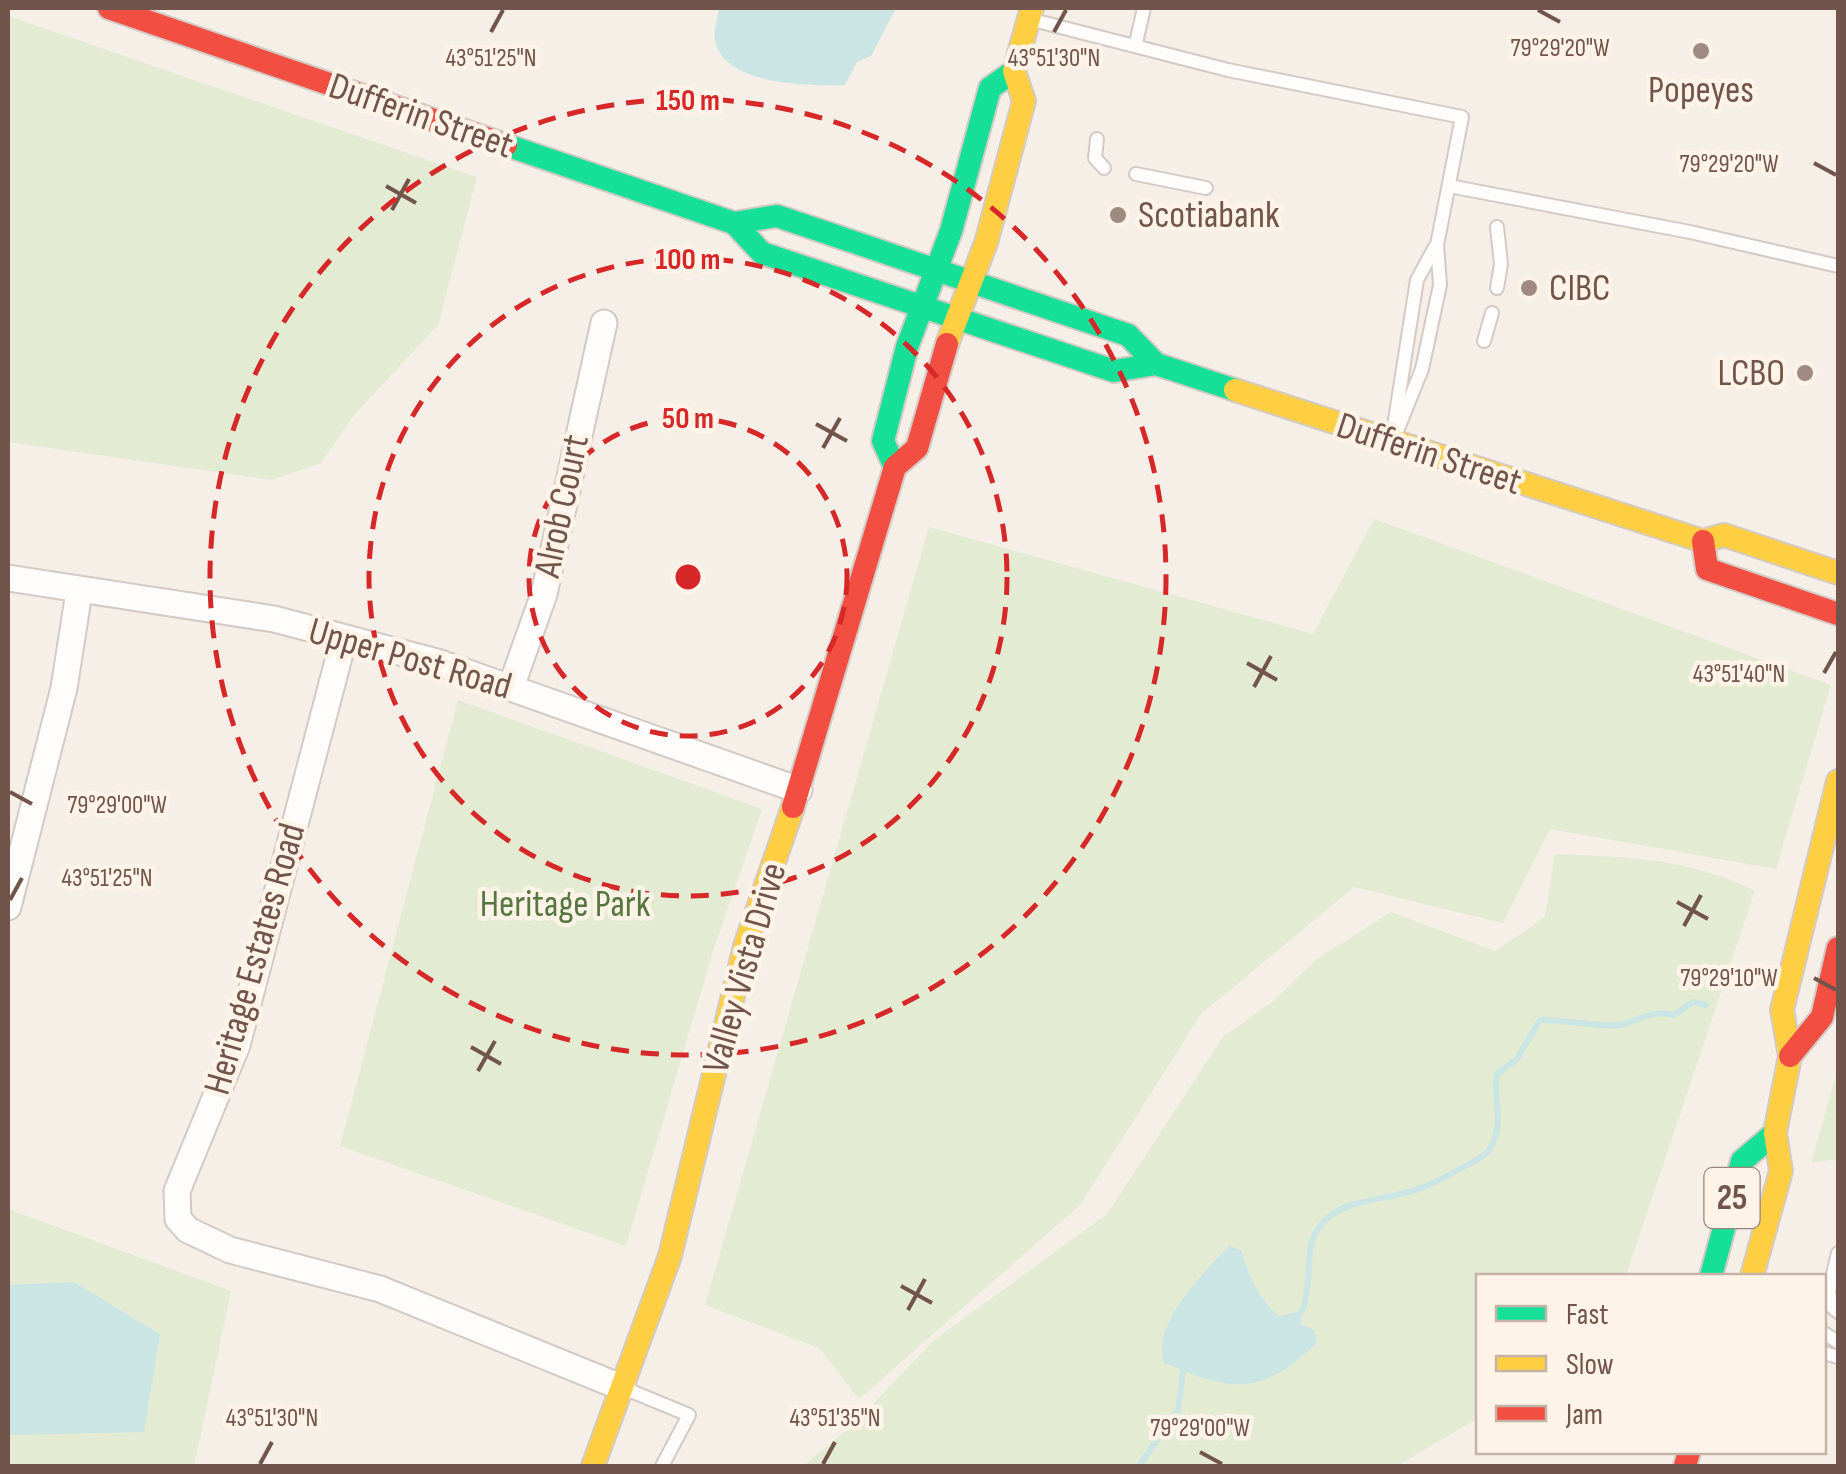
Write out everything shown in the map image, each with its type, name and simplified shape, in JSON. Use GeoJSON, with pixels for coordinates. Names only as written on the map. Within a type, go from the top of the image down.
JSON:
{"type":"FeatureCollection","features":[{"type":"Feature","properties":{"kind":"main road","name":"Dufferin Street"},"geometry":{"type":"LineString","coordinates":[[109,8],[734,223],[762,253],[1114,371],[1156,364]]}},
{"type":"Feature","properties":{"kind":"main road"},"geometry":{"type":"LineString","coordinates":[[1014,71],[1030,14]]}},
{"type":"Feature","properties":{"kind":"main road","name":"Valley Vista Drive"},"geometry":{"type":"LineString","coordinates":[[593,1466],[670,1256],[745,946],[799,790],[894,467],[918,448],[971,282],[1024,101],[1014,71],[990,88],[923,306],[883,441],[894,467]]}},
{"type":"Feature","properties":{"kind":"main road","name":"Dufferin Street"},"geometry":{"type":"LineString","coordinates":[[734,223],[778,216],[1128,335],[1156,364],[1703,542],[1724,535],[1838,572]]}},
{"type":"Feature","properties":{"kind":"main road"},"geometry":{"type":"LineString","coordinates":[[1703,542],[1707,570],[1838,614]]}},
{"type":"Feature","properties":{"kind":"main road","name":"25"},"geometry":{"type":"LineString","coordinates":[[1753,1274],[1781,1171],[1775,1132],[1790,1056],[1782,1010],[1838,781]]}},
{"type":"Feature","properties":{"kind":"main road","name":"25"},"geometry":{"type":"LineString","coordinates":[[1790,1056],[1822,1017],[1838,948]]}},
{"type":"Feature","properties":{"kind":"main road","name":"25"},"geometry":{"type":"LineString","coordinates":[[1712,1274],[1742,1161],[1775,1132]]}},
{"type":"Feature","properties":{"kind":"street","name":"Alrob Court"},"geometry":{"type":"LineString","coordinates":[[511,687],[544,594],[604,322]]}},
{"type":"Feature","properties":{"kind":"street","name":"Upper Post Road"},"geometry":{"type":"LineString","coordinates":[[8,578],[79,592],[257,616],[344,638],[511,687],[799,790]]}},
{"type":"Feature","properties":{"kind":"street"},"geometry":{"type":"LineString","coordinates":[[8,907],[64,688],[79,592]]}},
{"type":"Feature","properties":{"kind":"street","name":"Heritage Estates Road"},"geometry":{"type":"LineString","coordinates":[[344,638],[237,1046],[176,1191],[178,1219],[188,1230],[230,1250],[370,1285],[623,1388]]}},
{"type":"Feature","properties":{"kind":"lane"},"geometry":{"type":"LineString","coordinates":[[1136,43],[1144,8]]}},
{"type":"Feature","properties":{"kind":"lane"},"geometry":{"type":"LineString","coordinates":[[1030,14],[1228,70],[1462,116],[1437,245],[1440,284],[1422,369],[1392,443]]}},
{"type":"Feature","properties":{"kind":"lane"},"geometry":{"type":"LineString","coordinates":[[1097,139],[1094,158],[1104,168]]}},
{"type":"Feature","properties":{"kind":"lane"},"geometry":{"type":"LineString","coordinates":[[1136,174],[1206,188]]}},
{"type":"Feature","properties":{"kind":"lane"},"geometry":{"type":"LineString","coordinates":[[1449,186],[1690,232],[1838,266]]}},
{"type":"Feature","properties":{"kind":"lane"},"geometry":{"type":"LineString","coordinates":[[1496,288],[1501,264],[1497,227]]}},
{"type":"Feature","properties":{"kind":"lane"},"geometry":{"type":"LineString","coordinates":[[1392,443],[1417,280],[1437,245]]}},
{"type":"Feature","properties":{"kind":"lane"},"geometry":{"type":"LineString","coordinates":[[1484,342],[1492,313]]}},
{"type":"Feature","properties":{"kind":"lane"},"geometry":{"type":"LineString","coordinates":[[1760,1249],[1766,1274]]}},
{"type":"Feature","properties":{"kind":"lane"},"geometry":{"type":"LineString","coordinates":[[1838,1253],[1828,1290],[1838,1312]]}},
{"type":"Feature","properties":{"kind":"lane"},"geometry":{"type":"LineString","coordinates":[[623,1388],[689,1415],[662,1466]]}},
{"type":"Feature","properties":{"kind":"green space"},"geometry":{"type":"Polygon","coordinates":[[[8,16],[477,177],[438,325],[355,414],[321,463],[271,480],[8,442],[8,16]]]}},
{"type":"Feature","properties":{"kind":"green space"},"geometry":{"type":"Polygon","coordinates":[[[1374,519],[1831,685],[1776,869],[1550,829],[1503,923],[1354,887],[1201,1014],[1080,1205],[859,1399],[819,1348],[705,1305],[929,527],[1313,634],[1374,519]]]}},
{"type":"Feature","properties":{"kind":"green space","name":"Heritage Park"},"geometry":{"type":"Polygon","coordinates":[[[458,700],[762,809],[713,951],[626,1246],[340,1146],[458,700]]]}},
{"type":"Feature","properties":{"kind":"green space"},"geometry":{"type":"Polygon","coordinates":[[[1555,854],[1633,858],[1682,866],[1755,891],[1627,1274],[1476,1274],[1476,1419],[1397,1466],[803,1466],[854,1424],[933,1341],[1107,1214],[1223,1037],[1272,1002],[1317,959],[1391,912],[1495,951],[1545,917],[1555,854]]]}},
{"type":"Feature","properties":{"kind":"green space"},"geometry":{"type":"Polygon","coordinates":[[[1838,1067],[1838,1159],[1811,1163],[1838,1067]]]}},
{"type":"Feature","properties":{"kind":"green space"},"geometry":{"type":"Polygon","coordinates":[[[8,1209],[231,1291],[194,1466],[8,1466],[8,1209]]]}},
{"type":"Feature","properties":{"kind":"water"},"geometry":{"type":"Polygon","coordinates":[[[719,8],[896,8],[871,56],[857,62],[845,85],[830,85],[770,80],[734,67],[721,55],[715,40],[719,8]]]}},
{"type":"Feature","properties":{"kind":"water"},"geometry":{"type":"Polygon","coordinates":[[[1229,1246],[1241,1250],[1256,1286],[1272,1310],[1279,1316],[1302,1311],[1301,1324],[1314,1330],[1317,1343],[1278,1373],[1244,1384],[1208,1379],[1164,1363],[1162,1348],[1182,1300],[1229,1246]]]}},
{"type":"Feature","properties":{"kind":"water"},"geometry":{"type":"Polygon","coordinates":[[[74,1282],[160,1334],[144,1432],[8,1435],[8,1285],[74,1282]]]}},
{"type":"Feature","properties":{"kind":"waterway"},"geometry":{"type":"LineString","coordinates":[[1302,1311],[1313,1238],[1326,1220],[1345,1207],[1426,1186],[1488,1152],[1497,1130],[1497,1074],[1517,1059],[1540,1020],[1615,1026],[1653,1014],[1674,1015],[1693,1002],[1706,1005]]}},
{"type":"Feature","properties":{"kind":"waterway"},"geometry":{"type":"LineString","coordinates":[[1139,1466],[1178,1410],[1183,1371]]}},
{"type":"Feature","properties":{"kind":"traffic: fast"},"geometry":{"type":"LineString","coordinates":[[895,467],[883,441],[907,347],[951,231],[990,88],[1014,71]]}},
{"type":"Feature","properties":{"kind":"traffic: fast"},"geometry":{"type":"LineString","coordinates":[[506,145],[734,223],[777,216],[1128,335],[1156,364]]}},
{"type":"Feature","properties":{"kind":"traffic: fast"},"geometry":{"type":"LineString","coordinates":[[734,223],[762,253],[1114,371],[1156,364],[1235,390]]}},
{"type":"Feature","properties":{"kind":"traffic: fast"},"geometry":{"type":"LineString","coordinates":[[1712,1274],[1742,1161],[1775,1133]]}},
{"type":"Feature","properties":{"kind":"traffic: slow"},"geometry":{"type":"LineString","coordinates":[[947,344],[986,243],[1024,101],[1014,71],[1032,8]]}},
{"type":"Feature","properties":{"kind":"traffic: slow"},"geometry":{"type":"LineString","coordinates":[[1235,390],[1703,541],[1724,535],[1838,573]]}},
{"type":"Feature","properties":{"kind":"traffic: slow"},"geometry":{"type":"LineString","coordinates":[[1753,1274],[1781,1171],[1775,1133],[1790,1056],[1782,1010],[1838,781]]}},
{"type":"Feature","properties":{"kind":"traffic: slow"},"geometry":{"type":"LineString","coordinates":[[593,1466],[670,1256],[745,946],[793,807]]}},
{"type":"Feature","properties":{"kind":"traffic: jam"},"geometry":{"type":"LineString","coordinates":[[109,8],[506,145]]}},
{"type":"Feature","properties":{"kind":"traffic: jam"},"geometry":{"type":"LineString","coordinates":[[793,807],[895,467],[917,448],[947,344]]}},
{"type":"Feature","properties":{"kind":"traffic: jam"},"geometry":{"type":"LineString","coordinates":[[1703,541],[1707,569],[1838,614]]}},
{"type":"Feature","properties":{"kind":"traffic: jam"},"geometry":{"type":"LineString","coordinates":[[1790,1056],[1822,1017],[1838,948]]}},
{"type":"Feature","properties":{"kind":"traffic: jam"},"geometry":{"type":"LineString","coordinates":[[1685,1466],[1688,1454]]}},
{"type":"Feature","properties":{"kind":"place","name":"Popeyes"},"geometry":{"type":"Point","coordinates":[1701,51]}},
{"type":"Feature","properties":{"kind":"place","name":"Scotiabank"},"geometry":{"type":"Point","coordinates":[1118,215]}},
{"type":"Feature","properties":{"kind":"place","name":"CIBC"},"geometry":{"type":"Point","coordinates":[1529,288]}},
{"type":"Feature","properties":{"kind":"place","name":"LCBO"},"geometry":{"type":"Point","coordinates":[1805,373]}}]}
